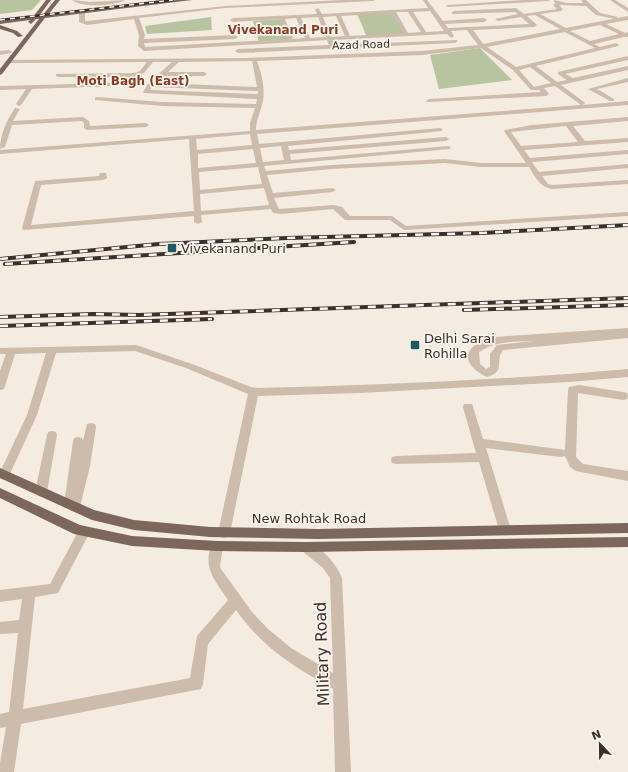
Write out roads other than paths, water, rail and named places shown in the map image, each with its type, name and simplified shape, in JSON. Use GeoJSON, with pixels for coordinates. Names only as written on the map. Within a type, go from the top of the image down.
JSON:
{"type":"FeatureCollection","features":[{"type":"Feature","properties":{"kind":"main road"},"geometry":{"type":"LineString","coordinates":[[29,24],[49,0]]}},
{"type":"Feature","properties":{"kind":"main road"},"geometry":{"type":"LineString","coordinates":[[0,73],[58,0]]}},
{"type":"Feature","properties":{"kind":"main road"},"geometry":{"type":"LineString","coordinates":[[0,18],[45,15],[156,0]]}},
{"type":"Feature","properties":{"kind":"main road"},"geometry":{"type":"LineString","coordinates":[[45,15],[79,13],[190,0]]}},
{"type":"Feature","properties":{"kind":"main road"},"geometry":{"type":"LineString","coordinates":[[32,31],[51,20],[79,13]]}},
{"type":"Feature","properties":{"kind":"main road"},"geometry":{"type":"LineString","coordinates":[[0,22],[35,16]]}},
{"type":"Feature","properties":{"kind":"main road"},"geometry":{"type":"LineString","coordinates":[[0,27],[15,32],[20,36]]}},
{"type":"Feature","properties":{"kind":"main road"},"geometry":{"type":"LineString","coordinates":[[0,64],[25,30]]}},
{"type":"Feature","properties":{"kind":"main road","name":"New Rohtak Road"},"geometry":{"type":"LineString","coordinates":[[2,474],[92,515],[134,525],[224,533],[318,534],[628,528]]}},
{"type":"Feature","properties":{"kind":"main road"},"geometry":{"type":"LineString","coordinates":[[0,493],[84,532],[132,541],[217,546],[306,547],[628,542]]}},
{"type":"Feature","properties":{"kind":"street"},"geometry":{"type":"LineString","coordinates":[[74,0],[76,3],[81,4],[123,0]]}},
{"type":"Feature","properties":{"kind":"street"},"geometry":{"type":"LineString","coordinates":[[79,13],[82,22],[87,23],[230,7],[373,0]]}},
{"type":"Feature","properties":{"kind":"street"},"geometry":{"type":"LineString","coordinates":[[444,0],[461,21]]}},
{"type":"Feature","properties":{"kind":"street"},"geometry":{"type":"LineString","coordinates":[[448,6],[548,0]]}},
{"type":"Feature","properties":{"kind":"street"},"geometry":{"type":"LineString","coordinates":[[554,0],[570,5],[588,4]]}},
{"type":"Feature","properties":{"kind":"street"},"geometry":{"type":"LineString","coordinates":[[566,0],[570,5]]}},
{"type":"Feature","properties":{"kind":"street"},"geometry":{"type":"LineString","coordinates":[[583,0],[600,15],[627,19]]}},
{"type":"Feature","properties":{"kind":"street"},"geometry":{"type":"LineString","coordinates":[[612,0],[628,10]]}},
{"type":"Feature","properties":{"kind":"street"},"geometry":{"type":"LineString","coordinates":[[315,2],[336,56]]}},
{"type":"Feature","properties":{"kind":"street"},"geometry":{"type":"LineString","coordinates":[[420,4],[426,2],[442,22],[460,49]]}},
{"type":"Feature","properties":{"kind":"street"},"geometry":{"type":"LineString","coordinates":[[498,19],[538,15],[560,10],[555,5],[561,3]]}},
{"type":"Feature","properties":{"kind":"street"},"geometry":{"type":"LineString","coordinates":[[388,5],[412,4]]}},
{"type":"Feature","properties":{"kind":"street"},"geometry":{"type":"LineString","coordinates":[[485,4],[503,26]]}},
{"type":"Feature","properties":{"kind":"street"},"geometry":{"type":"LineString","coordinates":[[333,8],[372,6]]}},
{"type":"Feature","properties":{"kind":"street"},"geometry":{"type":"LineString","coordinates":[[230,7],[240,60]]}},
{"type":"Feature","properties":{"kind":"street"},"geometry":{"type":"LineString","coordinates":[[310,9],[325,9]]}},
{"type":"Feature","properties":{"kind":"street"},"geometry":{"type":"LineString","coordinates":[[233,25],[282,18],[432,9]]}},
{"type":"Feature","properties":{"kind":"street"},"geometry":{"type":"LineString","coordinates":[[409,10],[426,34]]}},
{"type":"Feature","properties":{"kind":"street"},"geometry":{"type":"LineString","coordinates":[[454,13],[516,10],[534,25],[548,33]]}},
{"type":"Feature","properties":{"kind":"street"},"geometry":{"type":"LineString","coordinates":[[278,11],[286,11]]}},
{"type":"Feature","properties":{"kind":"street"},"geometry":{"type":"LineString","coordinates":[[393,11],[407,35]]}},
{"type":"Feature","properties":{"kind":"street"},"geometry":{"type":"LineString","coordinates":[[478,12],[494,32]]}},
{"type":"Feature","properties":{"kind":"street"},"geometry":{"type":"LineString","coordinates":[[338,14],[348,38]]}},
{"type":"Feature","properties":{"kind":"street"},"geometry":{"type":"LineString","coordinates":[[538,15],[600,49]]}},
{"type":"Feature","properties":{"kind":"street"},"geometry":{"type":"LineString","coordinates":[[136,17],[142,38],[140,46],[142,49],[140,60]]}},
{"type":"Feature","properties":{"kind":"street"},"geometry":{"type":"LineString","coordinates":[[298,17],[308,40]]}},
{"type":"Feature","properties":{"kind":"street"},"geometry":{"type":"LineString","coordinates":[[282,18],[291,41]]}},
{"type":"Feature","properties":{"kind":"street","name":"Azad Road"},"geometry":{"type":"LineString","coordinates":[[10,61],[254,60],[418,54],[482,46],[627,19]]}},
{"type":"Feature","properties":{"kind":"street"},"geometry":{"type":"LineString","coordinates":[[442,22],[484,20]]}},
{"type":"Feature","properties":{"kind":"street"},"geometry":{"type":"LineString","coordinates":[[600,23],[627,35]]}},
{"type":"Feature","properties":{"kind":"street"},"geometry":{"type":"LineString","coordinates":[[142,49],[426,34],[490,27],[534,25]]}},
{"type":"Feature","properties":{"kind":"street"},"geometry":{"type":"LineString","coordinates":[[469,29],[482,46],[515,69],[531,88],[575,81],[628,68]]}},
{"type":"Feature","properties":{"kind":"street"},"geometry":{"type":"LineString","coordinates":[[142,38],[226,31]]}},
{"type":"Feature","properties":{"kind":"street"},"geometry":{"type":"LineString","coordinates":[[590,43],[627,35]]}},
{"type":"Feature","properties":{"kind":"street"},"geometry":{"type":"LineString","coordinates":[[142,38],[235,37]]}},
{"type":"Feature","properties":{"kind":"street"},"geometry":{"type":"LineString","coordinates":[[498,37],[503,42]]}},
{"type":"Feature","properties":{"kind":"street"},"geometry":{"type":"LineString","coordinates":[[238,52],[454,41]]}},
{"type":"Feature","properties":{"kind":"street"},"geometry":{"type":"LineString","coordinates":[[515,69],[616,45]]}},
{"type":"Feature","properties":{"kind":"street"},"geometry":{"type":"LineString","coordinates":[[0,53],[8,52]]}},
{"type":"Feature","properties":{"kind":"street"},"geometry":{"type":"LineString","coordinates":[[612,100],[560,73],[628,58]]}},
{"type":"Feature","properties":{"kind":"street"},"geometry":{"type":"LineString","coordinates":[[58,75],[136,75],[142,72],[151,60]]}},
{"type":"Feature","properties":{"kind":"street"},"geometry":{"type":"LineString","coordinates":[[178,60],[150,85],[146,91],[151,93],[261,93]]}},
{"type":"Feature","properties":{"kind":"street"},"geometry":{"type":"LineString","coordinates":[[254,60],[261,93],[254,130],[269,196],[276,211],[281,212],[334,207],[339,209],[348,218],[392,218],[404,228],[628,214]]}},
{"type":"Feature","properties":{"kind":"street"},"geometry":{"type":"LineString","coordinates":[[531,65],[582,103]]}},
{"type":"Feature","properties":{"kind":"street"},"geometry":{"type":"LineString","coordinates":[[163,74],[204,74]]}},
{"type":"Feature","properties":{"kind":"street"},"geometry":{"type":"LineString","coordinates":[[591,89],[628,80]]}},
{"type":"Feature","properties":{"kind":"street"},"geometry":{"type":"LineString","coordinates":[[0,88],[114,85]]}},
{"type":"Feature","properties":{"kind":"street"},"geometry":{"type":"LineString","coordinates":[[429,101],[546,94],[540,87]]}},
{"type":"Feature","properties":{"kind":"street"},"geometry":{"type":"LineString","coordinates":[[1,149],[9,123],[30,88]]}},
{"type":"Feature","properties":{"kind":"street"},"geometry":{"type":"LineString","coordinates":[[97,99],[162,104],[259,106]]}},
{"type":"Feature","properties":{"kind":"street"},"geometry":{"type":"LineString","coordinates":[[1,149],[192,137],[254,130],[628,99]]}},
{"type":"Feature","properties":{"kind":"street"},"geometry":{"type":"LineString","coordinates":[[1,149],[628,103]]}},
{"type":"Feature","properties":{"kind":"street"},"geometry":{"type":"LineString","coordinates":[[9,123],[83,119],[87,122],[87,128],[146,125]]}},
{"type":"Feature","properties":{"kind":"street"},"geometry":{"type":"LineString","coordinates":[[628,125],[625,119],[508,130],[536,174],[544,185],[548,187],[628,182]]}},
{"type":"Feature","properties":{"kind":"street"},"geometry":{"type":"LineString","coordinates":[[568,124],[583,143]]}},
{"type":"Feature","properties":{"kind":"street"},"geometry":{"type":"LineString","coordinates":[[194,152],[337,138],[440,130]]}},
{"type":"Feature","properties":{"kind":"street"},"geometry":{"type":"LineString","coordinates":[[391,134],[405,164]]}},
{"type":"Feature","properties":{"kind":"street"},"geometry":{"type":"LineString","coordinates":[[192,137],[198,218]]}},
{"type":"Feature","properties":{"kind":"street"},"geometry":{"type":"LineString","coordinates":[[337,138],[340,148],[350,166]]}},
{"type":"Feature","properties":{"kind":"street"},"geometry":{"type":"LineString","coordinates":[[286,152],[446,139]]}},
{"type":"Feature","properties":{"kind":"street"},"geometry":{"type":"LineString","coordinates":[[519,148],[628,140]]}},
{"type":"Feature","properties":{"kind":"street"},"geometry":{"type":"LineString","coordinates":[[284,143],[288,162]]}},
{"type":"Feature","properties":{"kind":"street"},"geometry":{"type":"LineString","coordinates":[[195,170],[448,148]]}},
{"type":"Feature","properties":{"kind":"street"},"geometry":{"type":"LineString","coordinates":[[263,173],[327,167],[450,161],[481,165],[529,162],[628,152]]}},
{"type":"Feature","properties":{"kind":"street"},"geometry":{"type":"LineString","coordinates":[[536,174],[628,166]]}},
{"type":"Feature","properties":{"kind":"street"},"geometry":{"type":"LineString","coordinates":[[103,175],[103,178],[38,183],[26,228],[198,218],[273,207]]}},
{"type":"Feature","properties":{"kind":"street"},"geometry":{"type":"LineString","coordinates":[[197,192],[267,186]]}},
{"type":"Feature","properties":{"kind":"street"},"geometry":{"type":"LineString","coordinates":[[269,196],[332,190]]}},
{"type":"Feature","properties":{"kind":"street"},"geometry":{"type":"LineString","coordinates":[[628,331],[496,340],[486,343],[475,350],[473,359],[475,366],[487,373],[495,368],[493,361],[494,355],[500,347],[628,335]]}},
{"type":"Feature","properties":{"kind":"street"},"geometry":{"type":"LineString","coordinates":[[0,351],[136,348],[189,366],[254,391],[366,389],[569,378],[628,373]]}},
{"type":"Feature","properties":{"kind":"street"},"geometry":{"type":"LineString","coordinates":[[2,474],[32,415],[52,349]]}},
{"type":"Feature","properties":{"kind":"street"},"geometry":{"type":"LineString","coordinates":[[0,386],[12,350]]}},
{"type":"Feature","properties":{"kind":"street"},"geometry":{"type":"LineString","coordinates":[[623,396],[579,389],[573,390],[570,458],[574,464],[580,468],[628,476]]}},
{"type":"Feature","properties":{"kind":"street"},"geometry":{"type":"LineString","coordinates":[[224,533],[254,391]]}},
{"type":"Feature","properties":{"kind":"street"},"geometry":{"type":"LineString","coordinates":[[468,407],[505,530]]}},
{"type":"Feature","properties":{"kind":"street"},"geometry":{"type":"LineString","coordinates":[[72,506],[84,466],[91,427]]}},
{"type":"Feature","properties":{"kind":"street"},"geometry":{"type":"LineString","coordinates":[[41,492],[52,434]]}},
{"type":"Feature","properties":{"kind":"street"},"geometry":{"type":"LineString","coordinates":[[72,506],[78,441]]}},
{"type":"Feature","properties":{"kind":"street"},"geometry":{"type":"LineString","coordinates":[[479,442],[562,453]]}},
{"type":"Feature","properties":{"kind":"street"},"geometry":{"type":"LineString","coordinates":[[396,460],[483,457]]}},
{"type":"Feature","properties":{"kind":"street"},"geometry":{"type":"LineString","coordinates":[[0,596],[54,589],[84,532]]}},
{"type":"Feature","properties":{"kind":"street"},"geometry":{"type":"LineString","coordinates":[[217,546],[214,566],[216,572],[250,619],[270,640],[292,657],[340,685]]}},
{"type":"Feature","properties":{"kind":"street","name":"Military Road"},"geometry":{"type":"LineString","coordinates":[[306,547],[326,562],[336,578],[343,772]]}},
{"type":"Feature","properties":{"kind":"street"},"geometry":{"type":"LineString","coordinates":[[6,772],[15,719],[28,593]]}},
{"type":"Feature","properties":{"kind":"street"},"geometry":{"type":"LineString","coordinates":[[0,721],[196,684],[202,641],[236,600]]}},
{"type":"Feature","properties":{"kind":"street"},"geometry":{"type":"LineString","coordinates":[[0,628],[25,626]]}},
{"type":"Feature","properties":{"kind":"railway"},"geometry":{"type":"LineString","coordinates":[[0,20],[173,0]]}},
{"type":"Feature","properties":{"kind":"railway"},"geometry":{"type":"LineString","coordinates":[[0,259],[159,244],[287,238],[482,233],[628,225]]}},
{"type":"Feature","properties":{"kind":"railway"},"geometry":{"type":"LineString","coordinates":[[5,264],[354,242]]}},
{"type":"Feature","properties":{"kind":"railway"},"geometry":{"type":"LineString","coordinates":[[0,317],[93,314],[139,315],[628,298]]}},
{"type":"Feature","properties":{"kind":"railway"},"geometry":{"type":"LineString","coordinates":[[464,310],[628,305]]}},
{"type":"Feature","properties":{"kind":"railway"},"geometry":{"type":"LineString","coordinates":[[0,326],[212,319]]}},
{"type":"Feature","properties":{"kind":"place","name":"Vivekanand Puri"},"geometry":{"type":"Point","coordinates":[172,248]}},
{"type":"Feature","properties":{"kind":"place","name":"Delhi Sarai Rohilla"},"geometry":{"type":"Point","coordinates":[415,345]}},
{"type":"Feature","properties":{"kind":"district","name":"Vivekanand Puri"},"geometry":{"type":"Point","coordinates":[283,30]}},
{"type":"Feature","properties":{"kind":"district","name":"Moti Bagh (East)"},"geometry":{"type":"Point","coordinates":[133,81]}}]}
